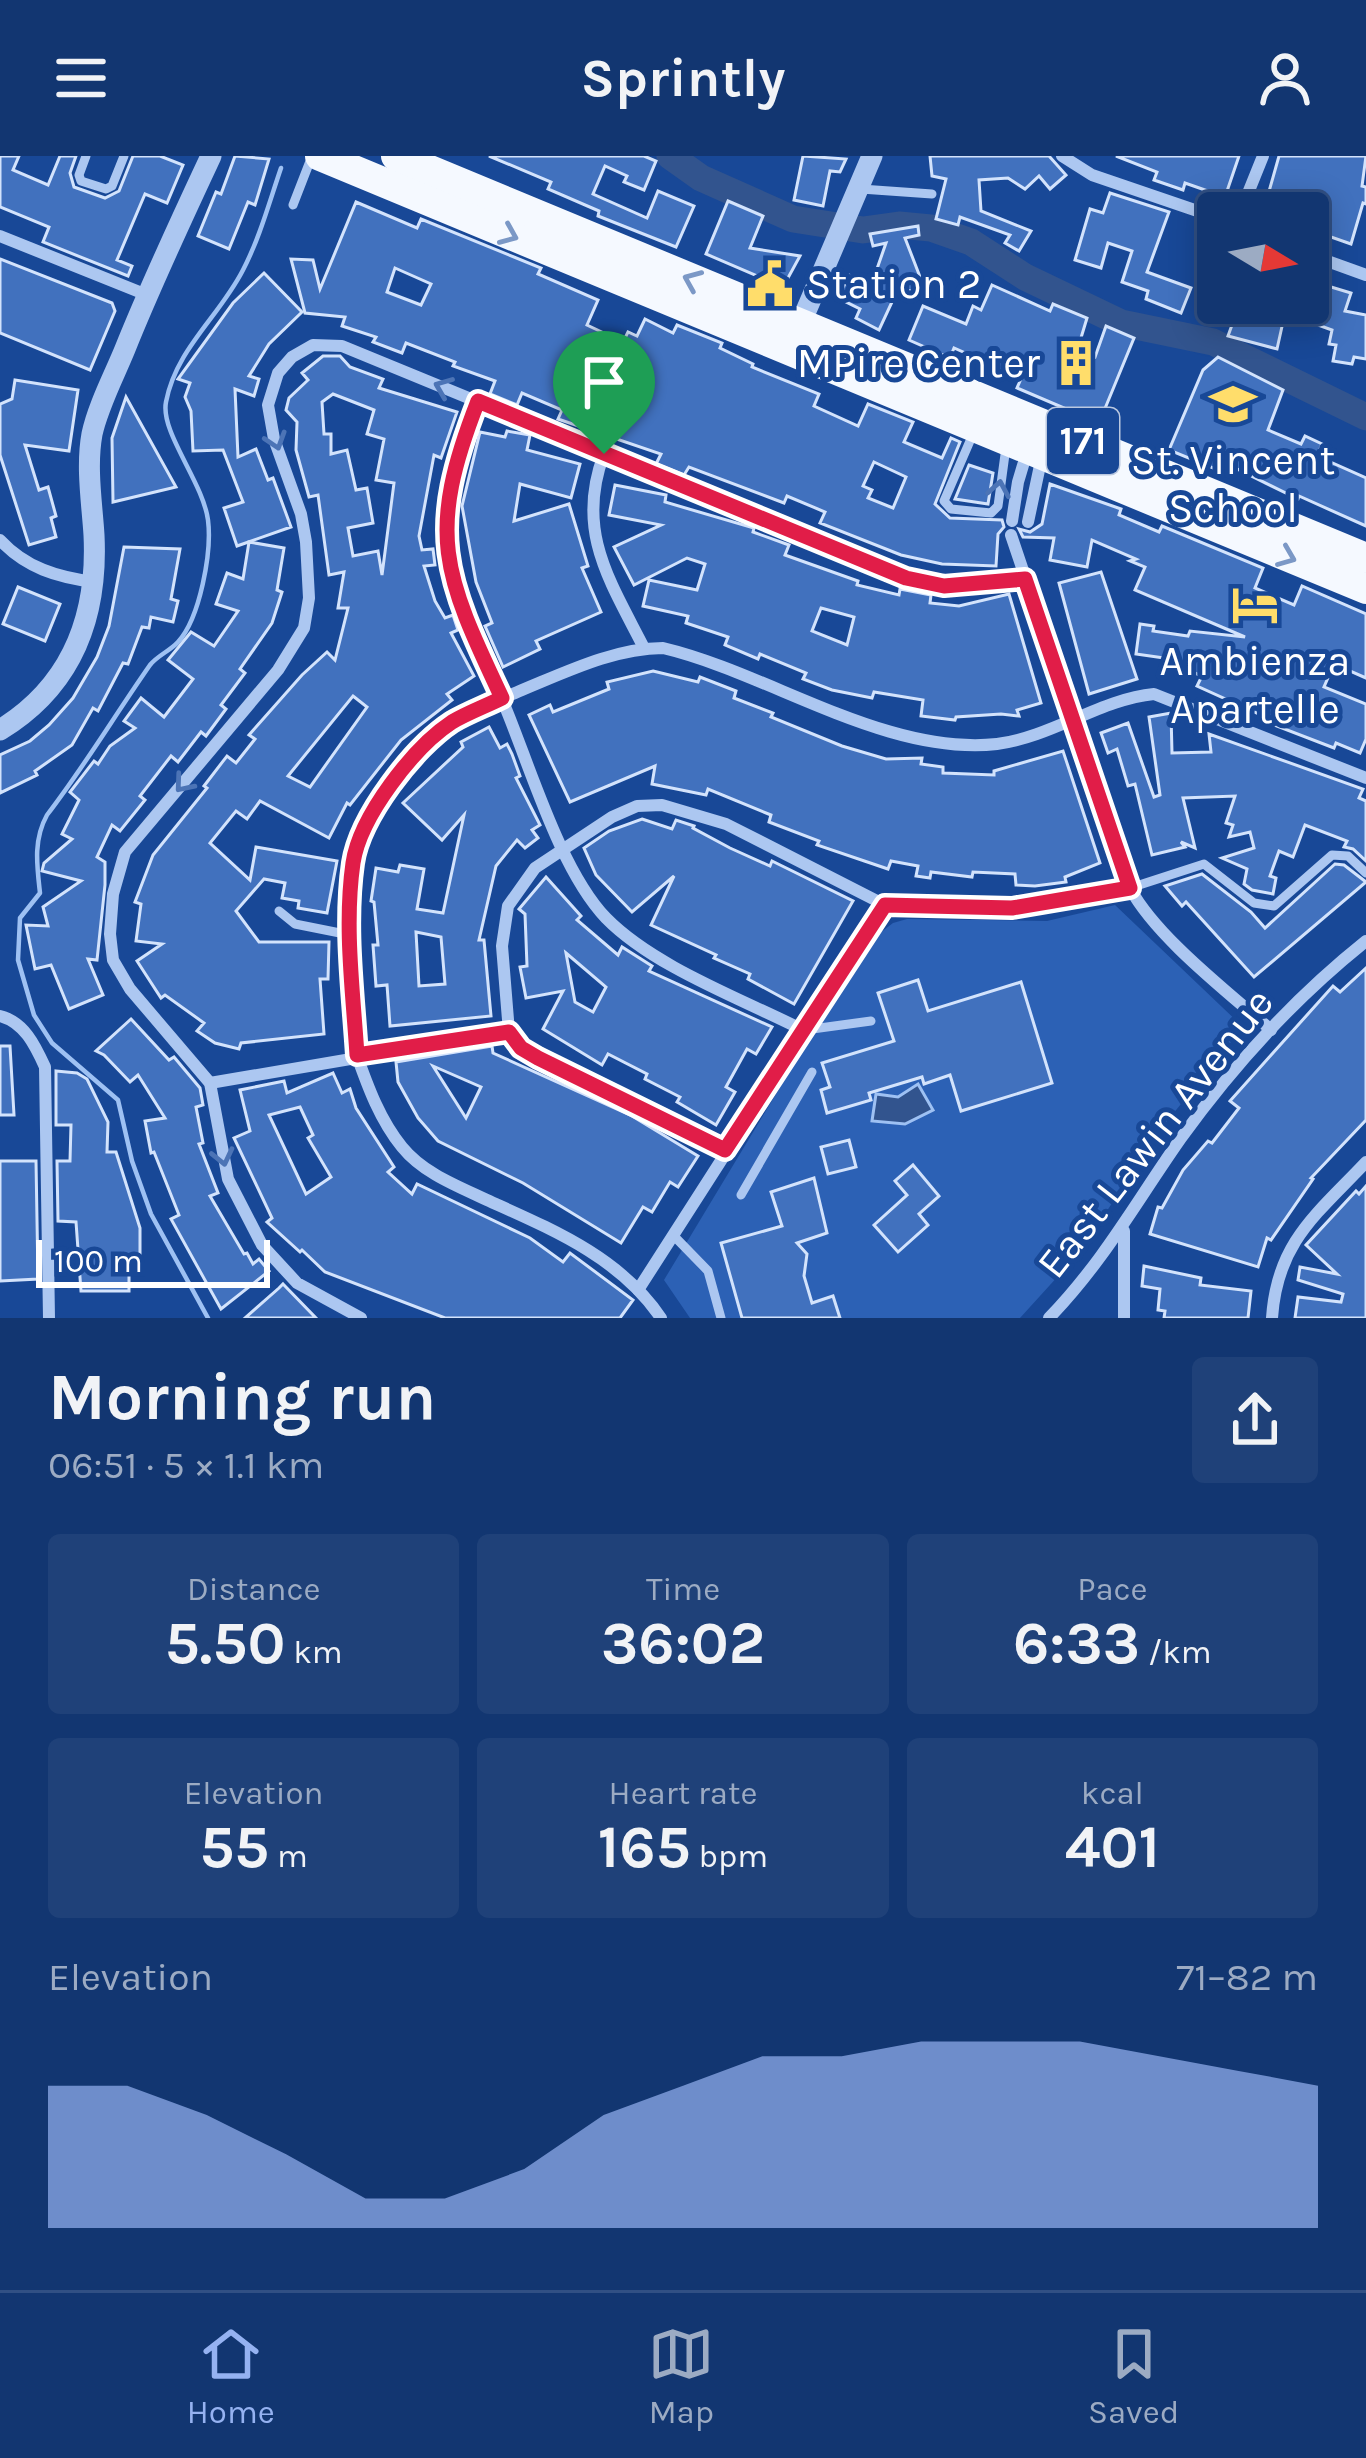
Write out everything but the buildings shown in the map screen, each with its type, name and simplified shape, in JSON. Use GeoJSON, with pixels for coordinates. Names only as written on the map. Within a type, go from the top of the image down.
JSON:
{"type":"FeatureCollection","features":[{"type":"Feature","properties":{"kind":"main road","name":"171"},"geometry":{"type":"LineString","coordinates":[[316,156],[406,166],[1031,444],[1238,521],[1366,558]]}},
{"type":"Feature","properties":{"kind":"main road","name":"171"},"geometry":{"type":"LineString","coordinates":[[795,339],[974,429],[1031,444]]}},
{"type":"Feature","properties":{"kind":"main road","name":"171"},"geometry":{"type":"LineString","coordinates":[[1238,521],[1366,589]]}},
{"type":"Feature","properties":{"kind":"street"},"geometry":{"type":"LineString","coordinates":[[0,730],[19,719],[49,689],[88,621],[94,582],[92,434],[147,295],[211,156]]}},
{"type":"Feature","properties":{"kind":"street"},"geometry":{"type":"LineString","coordinates":[[795,339],[872,156]]}},
{"type":"Feature","properties":{"kind":"street"},"geometry":{"type":"LineString","coordinates":[[1062,156],[1092,175],[1197,211]]}},
{"type":"Feature","properties":{"kind":"street"},"geometry":{"type":"LineString","coordinates":[[1248,192],[1263,156]]}},
{"type":"Feature","properties":{"kind":"street"},"geometry":{"type":"LineString","coordinates":[[0,236],[147,295]]}},
{"type":"Feature","properties":{"kind":"street"},"geometry":{"type":"LineString","coordinates":[[1329,262],[1366,275]]}},
{"type":"Feature","properties":{"kind":"street"},"geometry":{"type":"LineString","coordinates":[[361,1318],[297,1283],[262,1245],[228,1178],[210,1083],[120,974],[111,946],[113,894],[125,852],[278,670],[304,628],[309,598],[306,542],[268,405],[283,366],[313,345],[342,346],[906,578],[944,586],[1025,579]]}},
{"type":"Feature","properties":{"kind":"street"},"geometry":{"type":"LineString","coordinates":[[478,401],[450,478],[446,543],[455,589],[564,850],[601,913],[627,936],[803,1030]]}},
{"type":"Feature","properties":{"kind":"street"},"geometry":{"type":"LineString","coordinates":[[1031,444],[1018,482],[1012,528],[1130,888],[1139,905],[1271,1030]]}},
{"type":"Feature","properties":{"kind":"street"},"geometry":{"type":"LineString","coordinates":[[1018,553],[1027,530],[1031,444]]}},
{"type":"Feature","properties":{"kind":"street"},"geometry":{"type":"LineString","coordinates":[[604,454],[592,493],[596,545],[644,648]]}},
{"type":"Feature","properties":{"kind":"street"},"geometry":{"type":"LineString","coordinates":[[0,540],[20,560],[42,571],[94,582]]}},
{"type":"Feature","properties":{"kind":"street"},"geometry":{"type":"LineString","coordinates":[[661,1318],[638,1290],[567,1236],[451,1183],[417,1161],[402,1147],[378,1109],[357,1055],[350,935],[353,862],[385,794],[417,753],[452,723],[574,668],[644,648],[685,653],[892,731],[928,739],[994,744],[1154,694],[1366,778]]}},
{"type":"Feature","properties":{"kind":"street"},"geometry":{"type":"LineString","coordinates":[[725,1150],[538,1058],[521,1048],[509,1032],[502,946],[508,905],[535,868],[623,811],[662,805],[726,824],[885,905],[1012,908],[1130,888]]}},
{"type":"Feature","properties":{"kind":"street"},"geometry":{"type":"LineString","coordinates":[[638,1290],[885,905]]}},
{"type":"Feature","properties":{"kind":"street","name":"East Lawin Avenue"},"geometry":{"type":"LineString","coordinates":[[1048,1318],[1124,1229],[1183,1136],[1271,1030],[1366,941]]}},
{"type":"Feature","properties":{"kind":"street"},"geometry":{"type":"LineString","coordinates":[[0,1016],[14,1020],[29,1037],[45,1067],[49,1318]]}},
{"type":"Feature","properties":{"kind":"street"},"geometry":{"type":"LineString","coordinates":[[210,1083],[509,1032]]}},
{"type":"Feature","properties":{"kind":"street"},"geometry":{"type":"LineString","coordinates":[[1272,1318],[1283,1259],[1316,1214],[1366,1162]]}},
{"type":"Feature","properties":{"kind":"street"},"geometry":{"type":"LineString","coordinates":[[1124,1229],[1124,1318]]}},
{"type":"Feature","properties":{"kind":"lane"},"geometry":{"type":"LineString","coordinates":[[86,156],[81,181],[106,189],[112,186],[124,156]]}},
{"type":"Feature","properties":{"kind":"lane"},"geometry":{"type":"LineString","coordinates":[[293,205],[316,156]]}},
{"type":"Feature","properties":{"kind":"lane"},"geometry":{"type":"LineString","coordinates":[[861,190],[932,194]]}},
{"type":"Feature","properties":{"kind":"lane"},"geometry":{"type":"LineString","coordinates":[[974,429],[944,501],[951,509],[991,513],[1031,444]]}},
{"type":"Feature","properties":{"kind":"lane"},"geometry":{"type":"LineString","coordinates":[[1130,888],[1204,863],[1254,904],[1274,906],[1332,855],[1348,856],[1366,873]]}},
{"type":"Feature","properties":{"kind":"lane"},"geometry":{"type":"LineString","coordinates":[[279,910],[295,924],[350,935]]}},
{"type":"Feature","properties":{"kind":"lane"},"geometry":{"type":"LineString","coordinates":[[803,1030],[871,1021]]}},
{"type":"Feature","properties":{"kind":"lane"},"geometry":{"type":"LineString","coordinates":[[741,1195],[812,1072]]}},
{"type":"Feature","properties":{"kind":"lane"},"geometry":{"type":"LineString","coordinates":[[673,1234],[708,1271],[721,1318]]}},
{"type":"Feature","properties":{"kind":"shaded area"},"geometry":{"type":"Polygon","coordinates":[[[1115,905],[1243,1027],[1160,1130],[1080,1252],[1020,1318],[690,1318],[664,1280],[867,943],[893,923],[907,919],[1047,921],[1115,905]]]}},
{"type":"Feature","properties":{"kind":"shaded area"},"geometry":{"type":"Polygon","coordinates":[[[918,1084],[933,1110],[905,1124],[872,1121],[876,1094],[898,1097],[918,1084]]]}},
{"type":"Feature","properties":{"kind":"waterway"},"geometry":{"type":"LineString","coordinates":[[670,156],[701,178],[793,219],[863,230],[899,225],[931,228],[971,242],[1025,277],[1121,323],[1213,342],[1366,417]]}},
{"type":"Feature","properties":{"kind":"waterway"},"geometry":{"type":"LineString","coordinates":[[208,1318],[151,1214],[118,1100],[52,1043],[34,1015],[18,960],[20,918],[40,893],[38,844],[47,815],[150,665],[175,645],[193,617],[206,566],[208,520],[169,428],[166,402],[188,349],[243,270],[281,168]]}},
{"type":"Feature","properties":{"kind":"place","name":"Station 2"},"geometry":{"type":"Point","coordinates":[770,284]}},
{"type":"Feature","properties":{"kind":"place","name":"MPire Center"},"geometry":{"type":"Point","coordinates":[1076,363]}},
{"type":"Feature","properties":{"kind":"place","name":"St. Vincent School"},"geometry":{"type":"Point","coordinates":[1233,404]}},
{"type":"Feature","properties":{"kind":"place","name":"Ambienza Apartelle"},"geometry":{"type":"Point","coordinates":[1255,605]}},
{"type":"Feature","properties":{"kind":"route"},"geometry":{"type":"LineString","coordinates":[[478,401],[604,454],[906,578],[944,586],[1025,579],[1130,888],[1012,908],[885,905],[725,1150],[538,1058],[521,1048],[509,1032],[357,1055],[350,935],[353,862],[360,839],[385,794],[417,753],[452,723],[502,698],[455,589],[446,543],[450,478],[478,401]]}}]}
